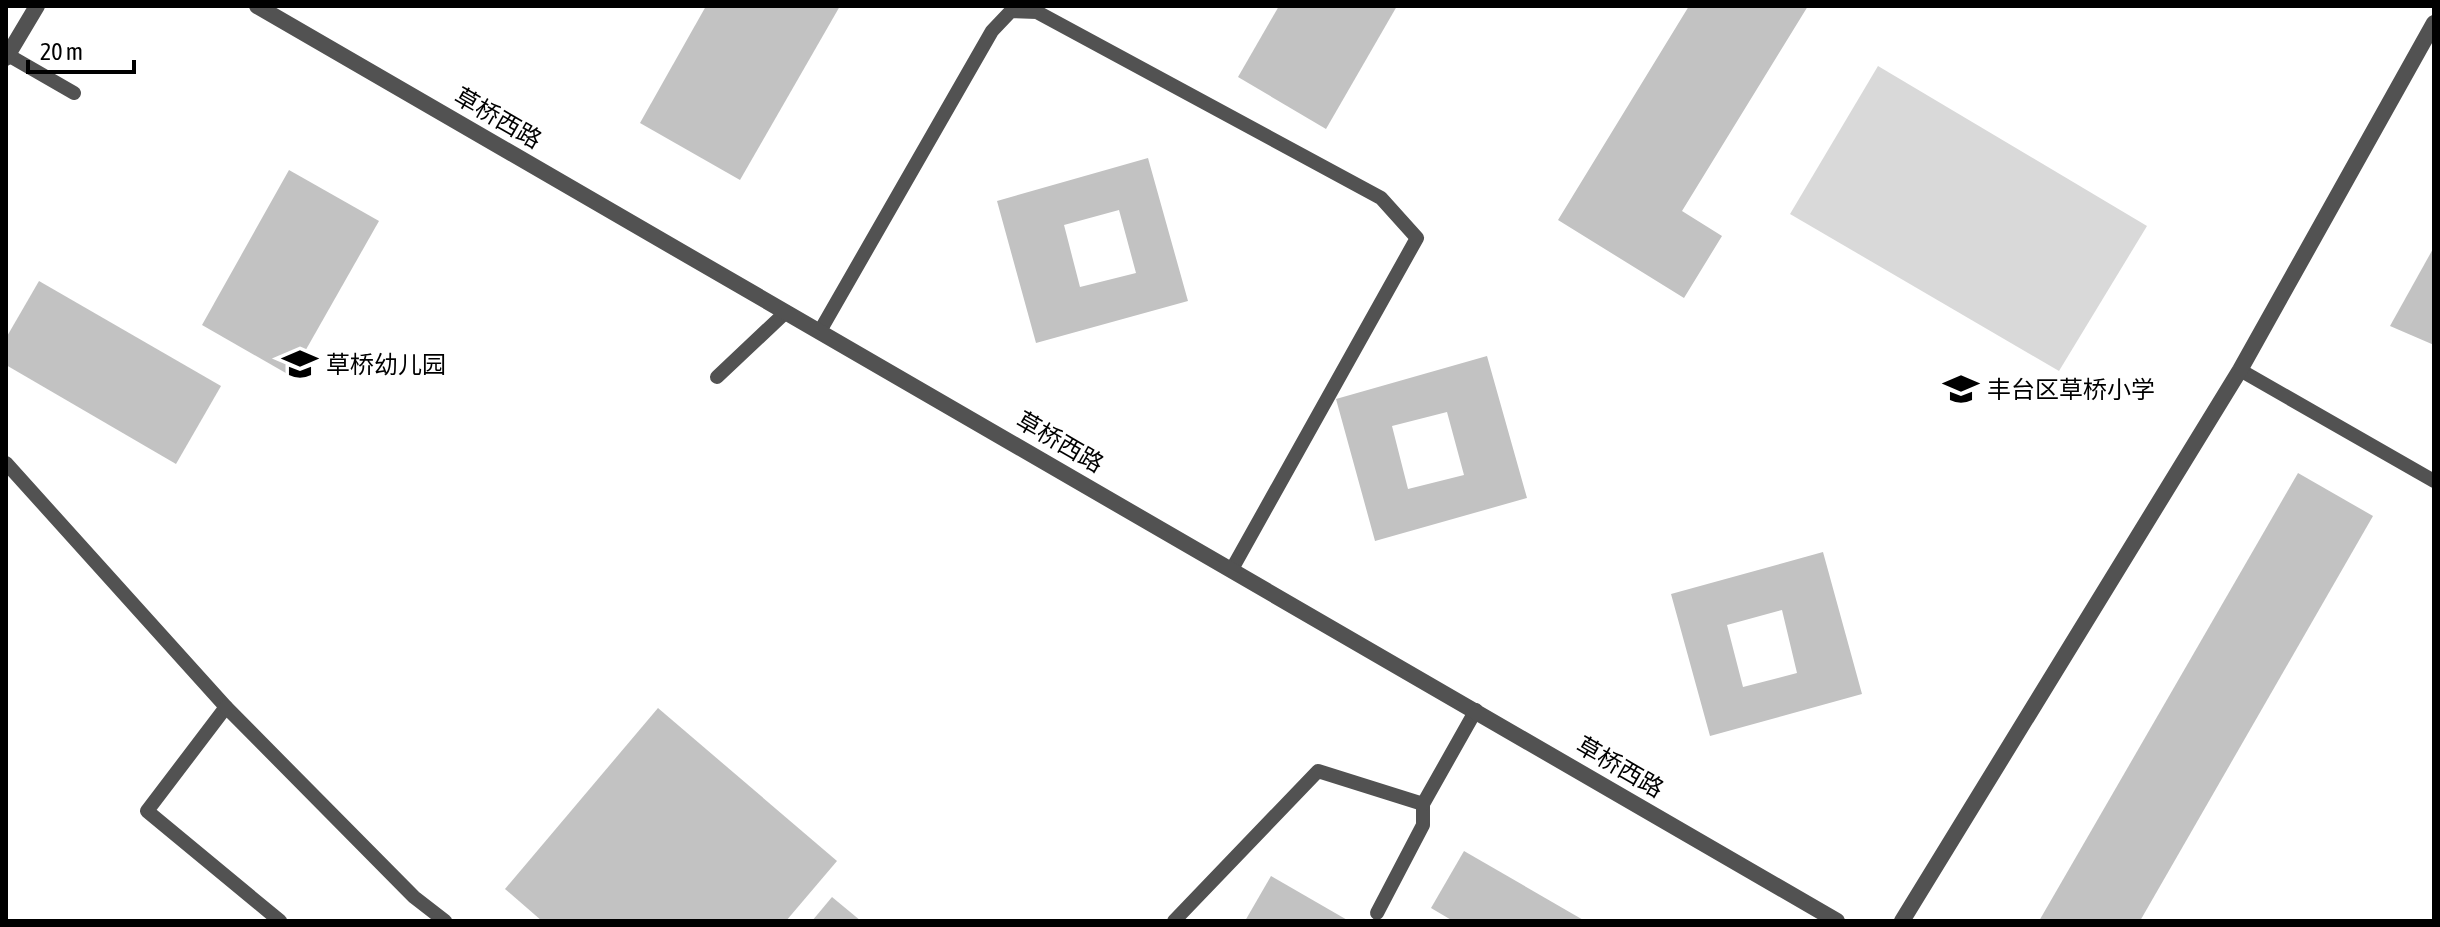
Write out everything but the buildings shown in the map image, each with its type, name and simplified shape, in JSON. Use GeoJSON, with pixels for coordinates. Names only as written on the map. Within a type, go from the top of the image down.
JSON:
{"type":"FeatureCollection","features":[{"type":"Feature","properties":{"kind":"street"},"geometry":{"type":"LineString","coordinates":[[7,56],[37,6]]}},
{"type":"Feature","properties":{"kind":"street","name":"草桥西路"},"geometry":{"type":"LineString","coordinates":[[257,6],[1837,921]]}},
{"type":"Feature","properties":{"kind":"street"},"geometry":{"type":"LineString","coordinates":[[1902,921],[2240,370],[2434,23]]}},
{"type":"Feature","properties":{"kind":"lane"},"geometry":{"type":"LineString","coordinates":[[820,331],[992,31],[1011,11],[1037,12],[1381,198],[1417,238],[1232,569]]}},
{"type":"Feature","properties":{"kind":"lane"},"geometry":{"type":"LineString","coordinates":[[7,56],[74,93]]}},
{"type":"Feature","properties":{"kind":"lane"},"geometry":{"type":"LineString","coordinates":[[717,377],[786,312]]}},
{"type":"Feature","properties":{"kind":"lane"},"geometry":{"type":"LineString","coordinates":[[2240,370],[2434,481]]}},
{"type":"Feature","properties":{"kind":"lane"},"geometry":{"type":"LineString","coordinates":[[6,463],[226,707],[414,897],[445,921]]}},
{"type":"Feature","properties":{"kind":"lane"},"geometry":{"type":"LineString","coordinates":[[226,707],[147,811],[280,921]]}},
{"type":"Feature","properties":{"kind":"lane"},"geometry":{"type":"LineString","coordinates":[[1377,913],[1423,825],[1423,804],[1476,710]]}},
{"type":"Feature","properties":{"kind":"lane"},"geometry":{"type":"LineString","coordinates":[[1174,921],[1318,771],[1423,804]]}},
{"type":"Feature","properties":{"kind":"shaded area"},"geometry":{"type":"Polygon","coordinates":[[[1878,66],[2147,226],[2059,371],[1790,214],[1878,66]]]}},
{"type":"Feature","properties":{"kind":"place","name":"草桥幼儿园"},"geometry":{"type":"Point","coordinates":[300,364]}},
{"type":"Feature","properties":{"kind":"place","name":"丰台区草桥小学"},"geometry":{"type":"Point","coordinates":[1961,389]}}]}
